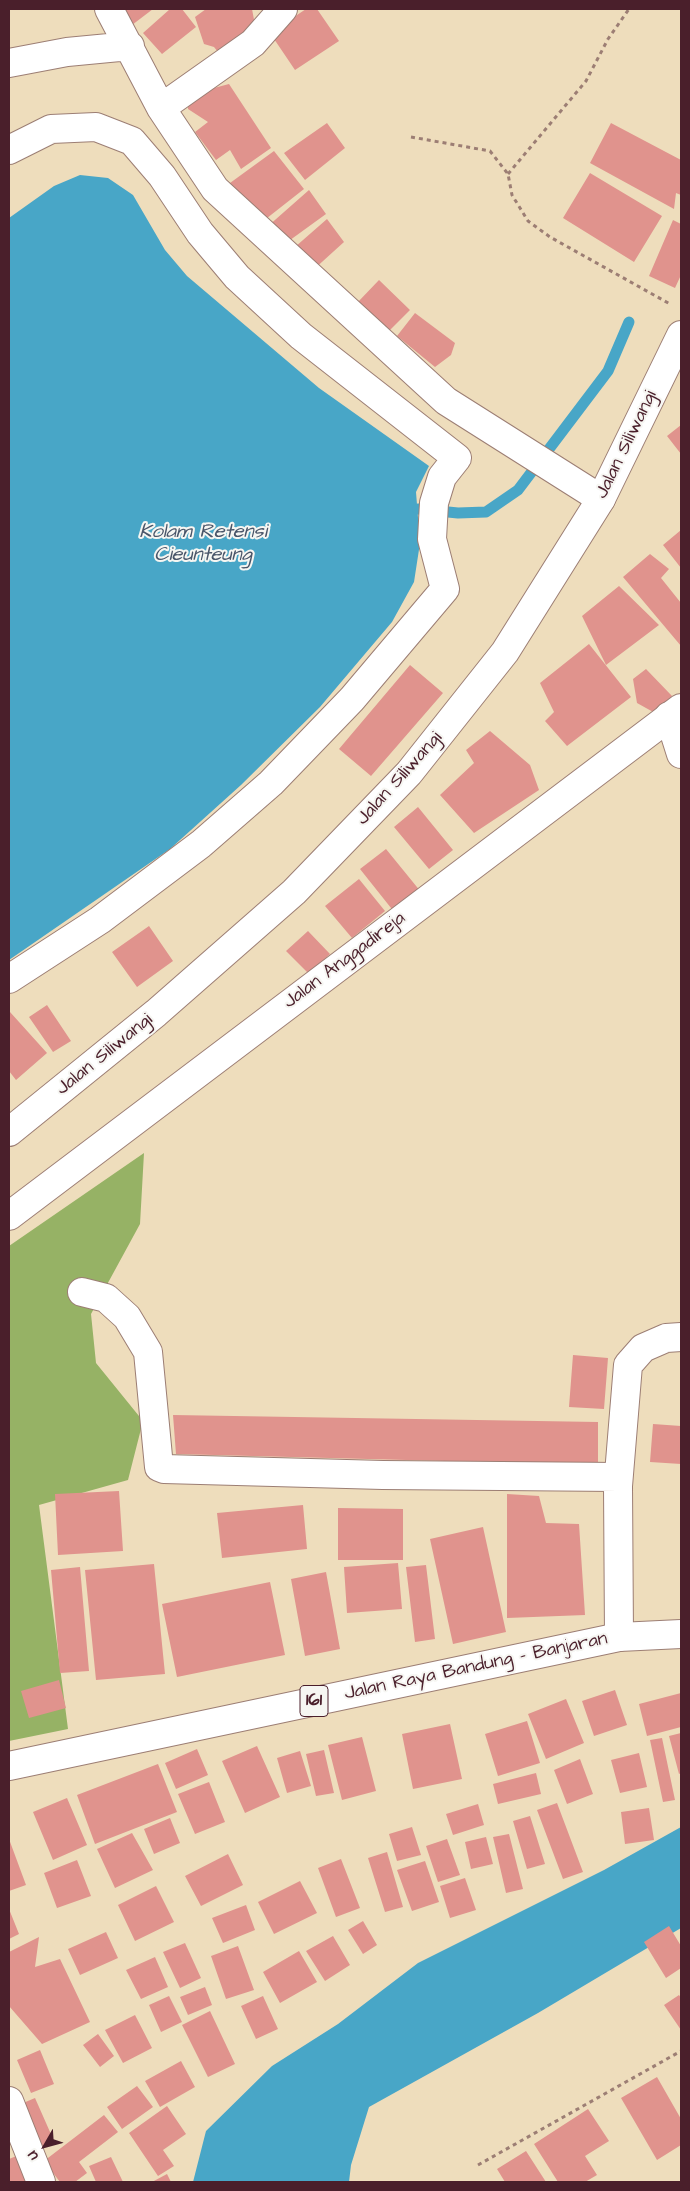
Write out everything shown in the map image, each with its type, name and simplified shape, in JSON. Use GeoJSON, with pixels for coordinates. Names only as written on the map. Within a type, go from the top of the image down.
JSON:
{"type":"FeatureCollection","features":[{"type":"Feature","properties":{"kind":"main road"},"geometry":{"type":"LineString","coordinates":[[110,9],[162,108],[215,189],[446,401],[601,499]]}},
{"type":"Feature","properties":{"kind":"main road"},"geometry":{"type":"LineString","coordinates":[[162,108],[253,43],[283,9]]}},
{"type":"Feature","properties":{"kind":"main road"},"geometry":{"type":"LineString","coordinates":[[9,63],[67,52],[130,46]]}},
{"type":"Feature","properties":{"kind":"main road"},"geometry":{"type":"LineString","coordinates":[[9,150],[51,129],[96,127],[132,141],[162,176],[200,233],[236,277],[301,336],[457,458],[442,477],[434,503],[432,539],[445,589],[352,699],[271,782],[200,844],[100,920],[9,979]]}},
{"type":"Feature","properties":{"kind":"main road","name":"Jalan Siliwangi"},"geometry":{"type":"LineString","coordinates":[[9,1132],[156,1013],[294,892],[409,773],[506,652],[601,499],[681,335]]}},
{"type":"Feature","properties":{"kind":"main road"},"geometry":{"type":"LineString","coordinates":[[675,712],[681,754]]}},
{"type":"Feature","properties":{"kind":"main road","name":"Jalan Anggadireja"},"geometry":{"type":"LineString","coordinates":[[9,1216],[675,712]]}},
{"type":"Feature","properties":{"kind":"main road"},"geometry":{"type":"LineString","coordinates":[[82,1292],[106,1298],[127,1317],[148,1352],[159,1467],[164,1469],[383,1475],[618,1477]]}},
{"type":"Feature","properties":{"kind":"main road"},"geometry":{"type":"LineString","coordinates":[[619,1637],[618,1477],[628,1365],[643,1348],[666,1338],[681,1337]]}},
{"type":"Feature","properties":{"kind":"main road","name":"Jalan Raya Bandung - Banjaran"},"geometry":{"type":"LineString","coordinates":[[9,1766],[619,1637],[681,1634]]}},
{"type":"Feature","properties":{"kind":"main road"},"geometry":{"type":"LineString","coordinates":[[9,2101],[41,2182]]}},
{"type":"Feature","properties":{"kind":"path"},"geometry":{"type":"LineString","coordinates":[[508,174],[586,81],[608,39],[630,9]]}},
{"type":"Feature","properties":{"kind":"path"},"geometry":{"type":"LineString","coordinates":[[411,137],[490,151],[508,174],[512,195],[528,221],[550,237],[673,306]]}},
{"type":"Feature","properties":{"kind":"path"},"geometry":{"type":"LineString","coordinates":[[478,2165],[681,2052]]}},
{"type":"Feature","properties":{"kind":"green space"},"geometry":{"type":"Polygon","coordinates":[[[144,1153],[140,1224],[91,1314],[96,1363],[143,1421],[128,1480],[39,1505],[68,1729],[9,1741],[9,1246],[144,1153]]]}},
{"type":"Feature","properties":{"kind":"water","name":"Kolam Retensi Cieunteung"},"geometry":{"type":"Polygon","coordinates":[[[80,175],[108,178],[133,195],[165,250],[187,276],[319,388],[429,466],[416,492],[420,543],[414,582],[392,622],[320,707],[241,785],[170,849],[9,960],[9,218],[54,186],[80,175]]]}},
{"type":"Feature","properties":{"kind":"water"},"geometry":{"type":"Polygon","coordinates":[[[681,1827],[681,1928],[538,2013],[369,2107],[351,2165],[349,2182],[193,2182],[206,2131],[272,2066],[338,2024],[418,1963],[604,1870],[681,1827]]]}},
{"type":"Feature","properties":{"kind":"building"},"geometry":{"type":"Polygon","coordinates":[[[122,9],[153,9],[132,25],[122,9]]]}},
{"type":"Feature","properties":{"kind":"building"},"geometry":{"type":"Polygon","coordinates":[[[170,9],[182,9],[196,27],[162,54],[143,33],[170,9]]]}},
{"type":"Feature","properties":{"kind":"building"},"geometry":{"type":"Polygon","coordinates":[[[206,9],[252,9],[255,25],[234,72],[214,47],[204,44],[195,17],[206,9]]]}},
{"type":"Feature","properties":{"kind":"building"},"geometry":{"type":"Polygon","coordinates":[[[306,9],[317,9],[339,41],[295,70],[270,33],[306,9]]]}},
{"type":"Feature","properties":{"kind":"building"},"geometry":{"type":"Polygon","coordinates":[[[229,84],[271,148],[241,169],[230,150],[216,160],[195,132],[208,122],[188,109],[188,95],[229,84]]]}},
{"type":"Feature","properties":{"kind":"building"},"geometry":{"type":"Polygon","coordinates":[[[327,123],[345,148],[305,180],[284,153],[327,123]]]}},
{"type":"Feature","properties":{"kind":"building"},"geometry":{"type":"Polygon","coordinates":[[[611,123],[681,160],[681,195],[676,193],[674,209],[590,163],[611,123]]]}},
{"type":"Feature","properties":{"kind":"building"},"geometry":{"type":"Polygon","coordinates":[[[274,151],[304,189],[262,222],[230,183],[274,151]]]}},
{"type":"Feature","properties":{"kind":"building"},"geometry":{"type":"Polygon","coordinates":[[[590,173],[662,216],[634,262],[563,218],[590,173]]]}},
{"type":"Feature","properties":{"kind":"building"},"geometry":{"type":"Polygon","coordinates":[[[309,190],[326,214],[286,243],[267,227],[309,190]]]}},
{"type":"Feature","properties":{"kind":"building"},"geometry":{"type":"Polygon","coordinates":[[[327,219],[344,242],[312,271],[295,247],[327,219]]]}},
{"type":"Feature","properties":{"kind":"building"},"geometry":{"type":"Polygon","coordinates":[[[673,220],[681,224],[681,275],[675,288],[649,276],[673,220]]]}},
{"type":"Feature","properties":{"kind":"building"},"geometry":{"type":"Polygon","coordinates":[[[379,280],[410,310],[390,330],[357,303],[379,280]]]}},
{"type":"Feature","properties":{"kind":"building"},"geometry":{"type":"Polygon","coordinates":[[[415,313],[455,343],[451,355],[435,367],[397,336],[415,313]]]}},
{"type":"Feature","properties":{"kind":"building"},"geometry":{"type":"Polygon","coordinates":[[[681,425],[681,454],[667,436],[681,425]]]}},
{"type":"Feature","properties":{"kind":"building"},"geometry":{"type":"Polygon","coordinates":[[[681,530],[681,568],[663,545],[681,530]]]}},
{"type":"Feature","properties":{"kind":"building"},"geometry":{"type":"Polygon","coordinates":[[[650,554],[669,569],[661,578],[681,603],[681,646],[623,577],[650,554]]]}},
{"type":"Feature","properties":{"kind":"building"},"geometry":{"type":"Polygon","coordinates":[[[619,586],[659,625],[606,665],[582,616],[619,586]]]}},
{"type":"Feature","properties":{"kind":"building"},"geometry":{"type":"Polygon","coordinates":[[[589,644],[631,697],[567,746],[545,721],[554,712],[540,683],[589,644]]]}},
{"type":"Feature","properties":{"kind":"building"},"geometry":{"type":"Polygon","coordinates":[[[410,665],[443,693],[371,776],[339,749],[410,665]]]}},
{"type":"Feature","properties":{"kind":"building"},"geometry":{"type":"Polygon","coordinates":[[[646,669],[672,696],[655,713],[637,703],[633,679],[646,669]]]}},
{"type":"Feature","properties":{"kind":"building"},"geometry":{"type":"Polygon","coordinates":[[[490,731],[530,765],[539,790],[474,833],[440,795],[474,763],[466,750],[490,731]]]}},
{"type":"Feature","properties":{"kind":"building"},"geometry":{"type":"Polygon","coordinates":[[[418,807],[453,850],[429,869],[394,827],[418,807]]]}},
{"type":"Feature","properties":{"kind":"building"},"geometry":{"type":"Polygon","coordinates":[[[386,849],[421,892],[395,913],[360,869],[386,849]]]}},
{"type":"Feature","properties":{"kind":"building"},"geometry":{"type":"Polygon","coordinates":[[[359,879],[385,911],[352,938],[325,906],[359,879]]]}},
{"type":"Feature","properties":{"kind":"building"},"geometry":{"type":"Polygon","coordinates":[[[149,926],[173,961],[137,987],[112,952],[149,926]]]}},
{"type":"Feature","properties":{"kind":"building"},"geometry":{"type":"Polygon","coordinates":[[[308,931],[330,954],[309,974],[286,951],[308,931]]]}},
{"type":"Feature","properties":{"kind":"building"},"geometry":{"type":"Polygon","coordinates":[[[47,1005],[71,1041],[53,1052],[29,1017],[47,1005]]]}},
{"type":"Feature","properties":{"kind":"building"},"geometry":{"type":"Polygon","coordinates":[[[10,1012],[47,1053],[16,1080],[9,1071],[10,1012]]]}},
{"type":"Feature","properties":{"kind":"building"},"geometry":{"type":"Polygon","coordinates":[[[573,1355],[608,1358],[604,1409],[569,1407],[573,1355]]]}},
{"type":"Feature","properties":{"kind":"building"},"geometry":{"type":"Polygon","coordinates":[[[173,1415],[598,1422],[598,1465],[176,1454],[173,1415]]]}},
{"type":"Feature","properties":{"kind":"building"},"geometry":{"type":"Polygon","coordinates":[[[653,1424],[681,1426],[681,1464],[650,1462],[653,1424]]]}},
{"type":"Feature","properties":{"kind":"building"},"geometry":{"type":"Polygon","coordinates":[[[119,1491],[123,1551],[58,1555],[55,1494],[119,1491]]]}},
{"type":"Feature","properties":{"kind":"building"},"geometry":{"type":"Polygon","coordinates":[[[507,1494],[539,1496],[546,1523],[579,1524],[585,1615],[507,1618],[507,1494]]]}},
{"type":"Feature","properties":{"kind":"building"},"geometry":{"type":"Polygon","coordinates":[[[303,1505],[307,1549],[222,1558],[217,1513],[303,1505]]]}},
{"type":"Feature","properties":{"kind":"building"},"geometry":{"type":"Polygon","coordinates":[[[338,1508],[403,1509],[403,1560],[338,1560],[338,1508]]]}},
{"type":"Feature","properties":{"kind":"building"},"geometry":{"type":"Polygon","coordinates":[[[483,1527],[506,1632],[453,1644],[430,1539],[483,1527]]]}},
{"type":"Feature","properties":{"kind":"building"},"geometry":{"type":"Polygon","coordinates":[[[398,1563],[402,1609],[347,1613],[344,1567],[398,1563]]]}},
{"type":"Feature","properties":{"kind":"building"},"geometry":{"type":"Polygon","coordinates":[[[154,1564],[165,1674],[96,1680],[85,1570],[154,1564]]]}},
{"type":"Feature","properties":{"kind":"building"},"geometry":{"type":"Polygon","coordinates":[[[426,1565],[435,1639],[415,1642],[406,1567],[426,1565]]]}},
{"type":"Feature","properties":{"kind":"building"},"geometry":{"type":"Polygon","coordinates":[[[80,1567],[89,1671],[60,1673],[51,1570],[80,1567]]]}},
{"type":"Feature","properties":{"kind":"building"},"geometry":{"type":"Polygon","coordinates":[[[326,1572],[340,1649],[305,1656],[291,1579],[326,1572]]]}},
{"type":"Feature","properties":{"kind":"building"},"geometry":{"type":"Polygon","coordinates":[[[270,1582],[285,1655],[177,1677],[162,1604],[270,1582]]]}},
{"type":"Feature","properties":{"kind":"building"},"geometry":{"type":"Polygon","coordinates":[[[59,1680],[66,1708],[29,1718],[21,1691],[59,1680]]]}},
{"type":"Feature","properties":{"kind":"building"},"geometry":{"type":"Polygon","coordinates":[[[615,1690],[627,1725],[594,1736],[582,1701],[615,1690]]]}},
{"type":"Feature","properties":{"kind":"building"},"geometry":{"type":"Polygon","coordinates":[[[681,1693],[681,1727],[647,1736],[639,1704],[681,1693]]]}},
{"type":"Feature","properties":{"kind":"building"},"geometry":{"type":"Polygon","coordinates":[[[566,1699],[584,1743],[546,1759],[528,1714],[566,1699]]]}},
{"type":"Feature","properties":{"kind":"building"},"geometry":{"type":"Polygon","coordinates":[[[527,1721],[540,1763],[498,1776],[485,1734],[527,1721]]]}},
{"type":"Feature","properties":{"kind":"building"},"geometry":{"type":"Polygon","coordinates":[[[450,1724],[462,1779],[413,1789],[402,1734],[450,1724]]]}},
{"type":"Feature","properties":{"kind":"building"},"geometry":{"type":"Polygon","coordinates":[[[681,1733],[681,1773],[679,1774],[669,1736],[681,1733]]]}},
{"type":"Feature","properties":{"kind":"building"},"geometry":{"type":"Polygon","coordinates":[[[362,1737],[376,1791],[342,1800],[328,1745],[362,1737]]]}},
{"type":"Feature","properties":{"kind":"building"},"geometry":{"type":"Polygon","coordinates":[[[662,1738],[675,1800],[663,1802],[650,1740],[662,1738]]]}},
{"type":"Feature","properties":{"kind":"building"},"geometry":{"type":"Polygon","coordinates":[[[257,1746],[280,1797],[245,1813],[222,1761],[257,1746]]]}},
{"type":"Feature","properties":{"kind":"building"},"geometry":{"type":"Polygon","coordinates":[[[197,1749],[208,1775],[176,1789],[165,1763],[197,1749]]]}},
{"type":"Feature","properties":{"kind":"building"},"geometry":{"type":"Polygon","coordinates":[[[324,1750],[334,1793],[316,1796],[306,1754],[324,1750]]]}},
{"type":"Feature","properties":{"kind":"building"},"geometry":{"type":"Polygon","coordinates":[[[300,1751],[311,1786],[287,1793],[277,1758],[300,1751]]]}},
{"type":"Feature","properties":{"kind":"building"},"geometry":{"type":"Polygon","coordinates":[[[639,1753],[647,1787],[620,1793],[611,1760],[639,1753]]]}},
{"type":"Feature","properties":{"kind":"building"},"geometry":{"type":"Polygon","coordinates":[[[580,1759],[593,1794],[567,1804],[554,1770],[580,1759]]]}},
{"type":"Feature","properties":{"kind":"building"},"geometry":{"type":"Polygon","coordinates":[[[158,1764],[177,1812],[95,1844],[77,1795],[158,1764]]]}},
{"type":"Feature","properties":{"kind":"building"},"geometry":{"type":"Polygon","coordinates":[[[536,1773],[541,1794],[498,1804],[493,1784],[536,1773]]]}},
{"type":"Feature","properties":{"kind":"building"},"geometry":{"type":"Polygon","coordinates":[[[209,1782],[225,1822],[195,1834],[178,1794],[209,1782]]]}},
{"type":"Feature","properties":{"kind":"building"},"geometry":{"type":"Polygon","coordinates":[[[67,1798],[87,1845],[53,1860],[33,1812],[67,1798]]]}},
{"type":"Feature","properties":{"kind":"building"},"geometry":{"type":"Polygon","coordinates":[[[557,1803],[583,1872],[563,1879],[537,1810],[557,1803]]]}},
{"type":"Feature","properties":{"kind":"building"},"geometry":{"type":"Polygon","coordinates":[[[478,1804],[484,1825],[453,1835],[446,1814],[478,1804]]]}},
{"type":"Feature","properties":{"kind":"building"},"geometry":{"type":"Polygon","coordinates":[[[649,1808],[654,1840],[625,1844],[621,1812],[649,1808]]]}},
{"type":"Feature","properties":{"kind":"building"},"geometry":{"type":"Polygon","coordinates":[[[530,1816],[545,1864],[527,1869],[513,1821],[530,1816]]]}},
{"type":"Feature","properties":{"kind":"building"},"geometry":{"type":"Polygon","coordinates":[[[170,1818],[180,1843],[154,1854],[144,1829],[170,1818]]]}},
{"type":"Feature","properties":{"kind":"building"},"geometry":{"type":"Polygon","coordinates":[[[412,1827],[421,1855],[397,1861],[389,1834],[412,1827]]]}},
{"type":"Feature","properties":{"kind":"building"},"geometry":{"type":"Polygon","coordinates":[[[132,1833],[153,1870],[115,1888],[97,1849],[132,1833]]]}},
{"type":"Feature","properties":{"kind":"building"},"geometry":{"type":"Polygon","coordinates":[[[509,1834],[523,1889],[506,1893],[493,1837],[509,1834]]]}},
{"type":"Feature","properties":{"kind":"building"},"geometry":{"type":"Polygon","coordinates":[[[486,1837],[493,1864],[471,1869],[465,1842],[486,1837]]]}},
{"type":"Feature","properties":{"kind":"building"},"geometry":{"type":"Polygon","coordinates":[[[9,1839],[26,1885],[9,1891],[9,1839]]]}},
{"type":"Feature","properties":{"kind":"building"},"geometry":{"type":"Polygon","coordinates":[[[447,1839],[460,1875],[438,1882],[426,1846],[447,1839]]]}},
{"type":"Feature","properties":{"kind":"building"},"geometry":{"type":"Polygon","coordinates":[[[387,1852],[403,1907],[385,1912],[368,1858],[387,1852]]]}},
{"type":"Feature","properties":{"kind":"building"},"geometry":{"type":"Polygon","coordinates":[[[228,1854],[243,1885],[201,1906],[185,1876],[228,1854]]]}},
{"type":"Feature","properties":{"kind":"building"},"geometry":{"type":"Polygon","coordinates":[[[341,1859],[360,1908],[336,1917],[318,1868],[341,1859]]]}},
{"type":"Feature","properties":{"kind":"building"},"geometry":{"type":"Polygon","coordinates":[[[77,1860],[91,1896],[57,1908],[44,1873],[77,1860]]]}},
{"type":"Feature","properties":{"kind":"building"},"geometry":{"type":"Polygon","coordinates":[[[425,1861],[439,1902],[412,1911],[397,1870],[425,1861]]]}},
{"type":"Feature","properties":{"kind":"building"},"geometry":{"type":"Polygon","coordinates":[[[465,1878],[476,1910],[450,1918],[440,1886],[465,1878]]]}},
{"type":"Feature","properties":{"kind":"building"},"geometry":{"type":"Polygon","coordinates":[[[300,1881],[317,1913],[274,1934],[258,1902],[300,1881]]]}},
{"type":"Feature","properties":{"kind":"building"},"geometry":{"type":"Polygon","coordinates":[[[156,1886],[174,1922],[135,1941],[118,1905],[156,1886]]]}},
{"type":"Feature","properties":{"kind":"building"},"geometry":{"type":"Polygon","coordinates":[[[246,1905],[255,1930],[223,1943],[212,1918],[246,1905]]]}},
{"type":"Feature","properties":{"kind":"building"},"geometry":{"type":"Polygon","coordinates":[[[9,1909],[19,1934],[9,1939],[9,1909]]]}},
{"type":"Feature","properties":{"kind":"building"},"geometry":{"type":"Polygon","coordinates":[[[363,1921],[377,1945],[363,1954],[348,1930],[363,1921]]]}},
{"type":"Feature","properties":{"kind":"building"},"geometry":{"type":"Polygon","coordinates":[[[669,1926],[681,1946],[681,1968],[666,1978],[644,1942],[669,1926]]]}},
{"type":"Feature","properties":{"kind":"building"},"geometry":{"type":"Polygon","coordinates":[[[106,1932],[118,1958],[80,1975],[68,1949],[106,1932]]]}},
{"type":"Feature","properties":{"kind":"building"},"geometry":{"type":"Polygon","coordinates":[[[333,1936],[350,1965],[325,1981],[306,1951],[333,1936]]]}},
{"type":"Feature","properties":{"kind":"building"},"geometry":{"type":"Polygon","coordinates":[[[39,1937],[35,1967],[60,1959],[90,2022],[42,2044],[9,2006],[9,1952],[39,1937]]]}},
{"type":"Feature","properties":{"kind":"building"},"geometry":{"type":"Polygon","coordinates":[[[185,1943],[201,1978],[180,1988],[163,1952],[185,1943]]]}},
{"type":"Feature","properties":{"kind":"building"},"geometry":{"type":"Polygon","coordinates":[[[238,1946],[254,1990],[226,1999],[211,1956],[238,1946]]]}},
{"type":"Feature","properties":{"kind":"building"},"geometry":{"type":"Polygon","coordinates":[[[299,1951],[317,1982],[280,2003],[263,1972],[299,1951]]]}},
{"type":"Feature","properties":{"kind":"building"},"geometry":{"type":"Polygon","coordinates":[[[155,1957],[168,1987],[141,1999],[126,1970],[155,1957]]]}},
{"type":"Feature","properties":{"kind":"building"},"geometry":{"type":"Polygon","coordinates":[[[205,1987],[212,2005],[188,2015],[180,1997],[205,1987]]]}},
{"type":"Feature","properties":{"kind":"building"},"geometry":{"type":"Polygon","coordinates":[[[679,1995],[681,1998],[681,2030],[664,2005],[679,1995]]]}},
{"type":"Feature","properties":{"kind":"building"},"geometry":{"type":"Polygon","coordinates":[[[169,1996],[182,2022],[161,2032],[149,2005],[169,1996]]]}},
{"type":"Feature","properties":{"kind":"building"},"geometry":{"type":"Polygon","coordinates":[[[263,1996],[278,2029],[256,2039],[241,2006],[263,1996]]]}},
{"type":"Feature","properties":{"kind":"building"},"geometry":{"type":"Polygon","coordinates":[[[210,2011],[235,2064],[208,2077],[182,2025],[210,2011]]]}},
{"type":"Feature","properties":{"kind":"building"},"geometry":{"type":"Polygon","coordinates":[[[135,2015],[152,2048],[123,2063],[105,2030],[135,2015]]]}},
{"type":"Feature","properties":{"kind":"building"},"geometry":{"type":"Polygon","coordinates":[[[98,2034],[114,2056],[100,2067],[83,2045],[98,2034]]]}},
{"type":"Feature","properties":{"kind":"building"},"geometry":{"type":"Polygon","coordinates":[[[40,2050],[54,2084],[31,2093],[17,2060],[40,2050]]]}},
{"type":"Feature","properties":{"kind":"building"},"geometry":{"type":"Polygon","coordinates":[[[181,2061],[195,2087],[160,2107],[145,2081],[181,2061]]]}},
{"type":"Feature","properties":{"kind":"building"},"geometry":{"type":"Polygon","coordinates":[[[657,2077],[681,2119],[681,2145],[657,2160],[621,2098],[657,2077]]]}},
{"type":"Feature","properties":{"kind":"building"},"geometry":{"type":"Polygon","coordinates":[[[137,2086],[153,2107],[122,2129],[107,2107],[137,2086]]]}},
{"type":"Feature","properties":{"kind":"building"},"geometry":{"type":"Polygon","coordinates":[[[35,2098],[54,2141],[35,2150],[16,2106],[35,2098]]]}},
{"type":"Feature","properties":{"kind":"building"},"geometry":{"type":"Polygon","coordinates":[[[167,2106],[186,2134],[163,2150],[174,2166],[158,2176],[129,2133],[167,2106]]]}},
{"type":"Feature","properties":{"kind":"building"},"geometry":{"type":"Polygon","coordinates":[[[588,2109],[609,2141],[585,2156],[597,2175],[585,2182],[558,2182],[534,2144],[588,2109]]]}},
{"type":"Feature","properties":{"kind":"building"},"geometry":{"type":"Polygon","coordinates":[[[104,2115],[118,2132],[79,2162],[87,2173],[75,2182],[60,2182],[44,2161],[104,2115]]]}},
{"type":"Feature","properties":{"kind":"building"},"geometry":{"type":"Polygon","coordinates":[[[526,2151],[546,2182],[505,2182],[497,2169],[526,2151]]]}},
{"type":"Feature","properties":{"kind":"building"},"geometry":{"type":"Polygon","coordinates":[[[24,2153],[35,2182],[9,2182],[9,2159],[24,2153]]]}},
{"type":"Feature","properties":{"kind":"building"},"geometry":{"type":"Polygon","coordinates":[[[111,2157],[123,2182],[96,2182],[89,2166],[111,2157]]]}},
{"type":"Feature","properties":{"kind":"building"},"geometry":{"type":"Polygon","coordinates":[[[167,2174],[171,2182],[152,2182],[167,2174]]]}},
{"type":"Feature","properties":{"kind":"waterway"},"geometry":{"type":"LineString","coordinates":[[418,509],[458,513],[486,512],[518,490],[608,371],[629,322]]}}]}
